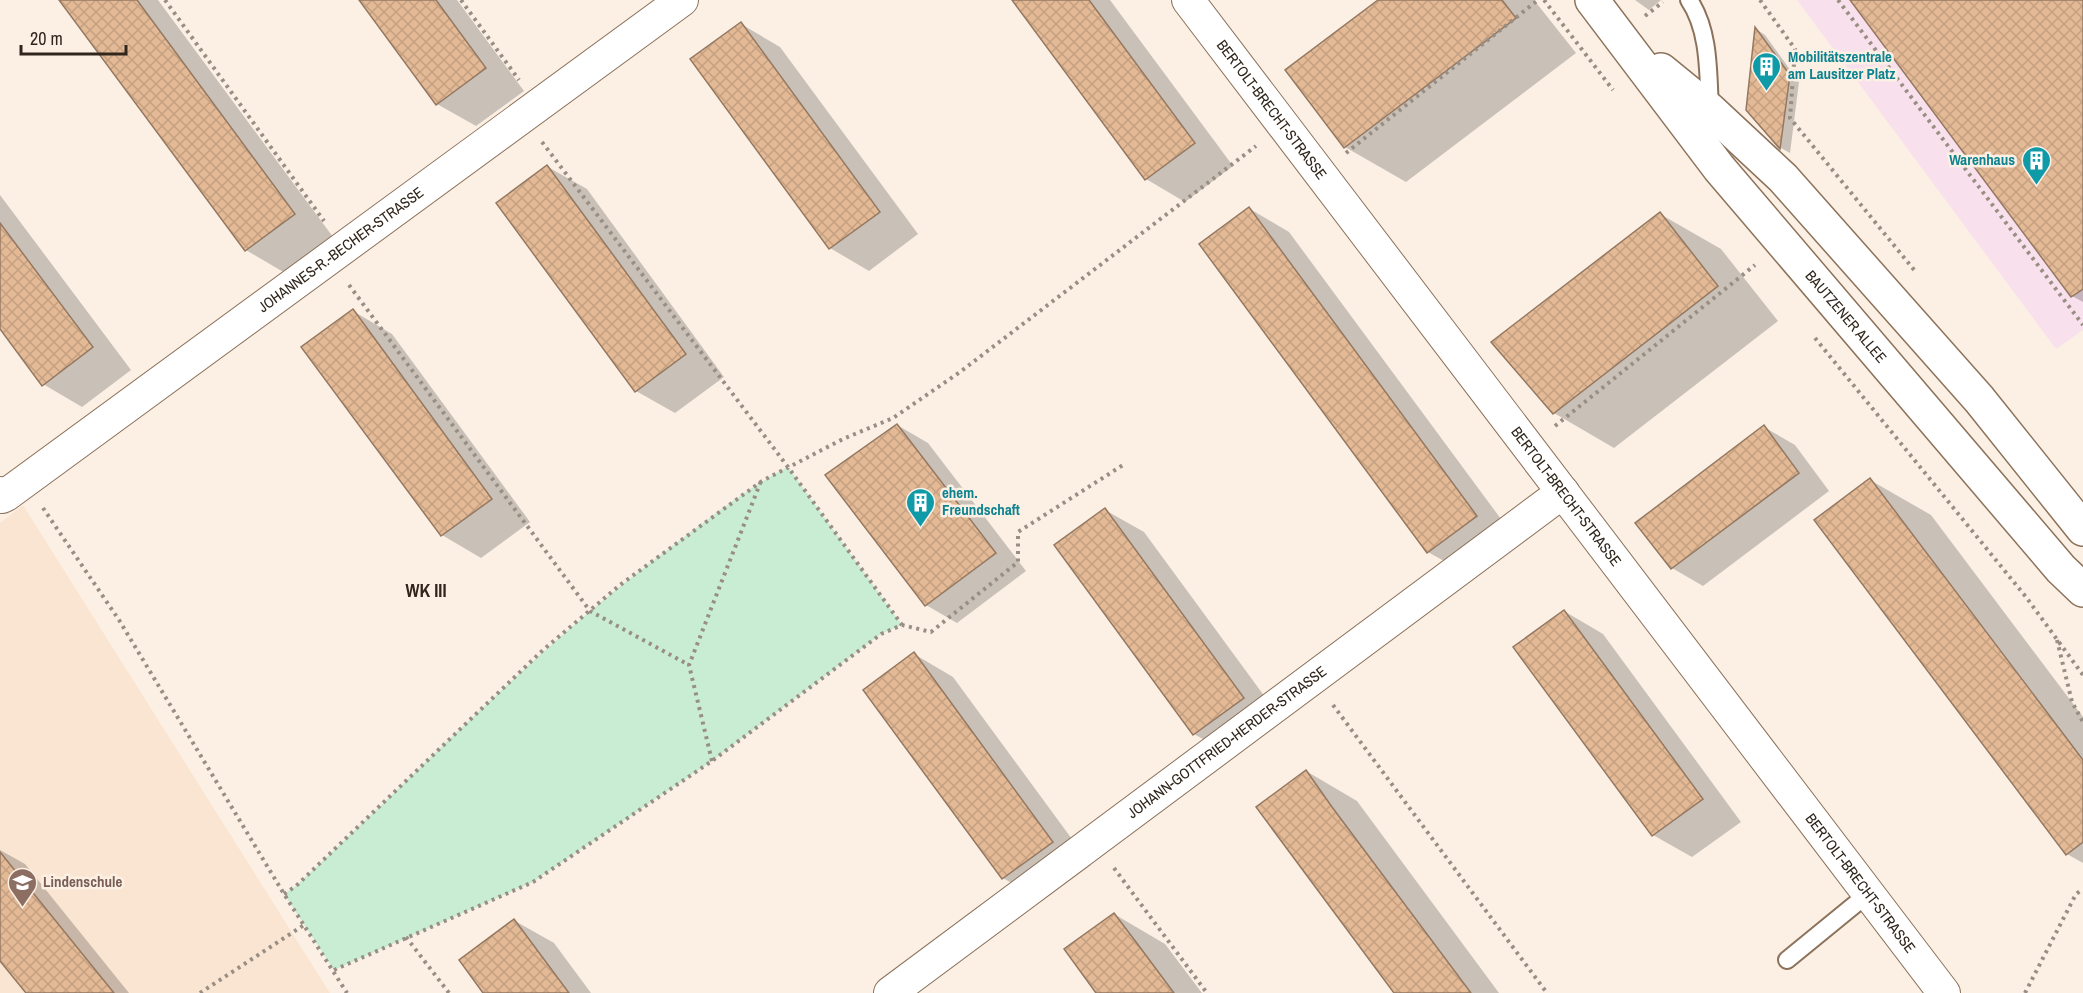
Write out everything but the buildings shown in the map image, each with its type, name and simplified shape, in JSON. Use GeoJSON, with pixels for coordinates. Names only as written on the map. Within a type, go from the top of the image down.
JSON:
{"type":"FeatureCollection","features":[{"type":"Feature","properties":{"kind":"street","name":"JOHANNES-R.-BECHER-STRASSE"},"geometry":{"type":"LineString","coordinates":[[7,492],[682,0]]}},
{"type":"Feature","properties":{"kind":"street","name":"BERTOLT-BRECHT-STRASSE"},"geometry":{"type":"LineString","coordinates":[[1188,0],[1944,993]]}},
{"type":"Feature","properties":{"kind":"street","name":"BAUTZENER ALLEE"},"geometry":{"type":"LineString","coordinates":[[1592,0],[1719,168],[2061,569],[2083,590]]}},
{"type":"Feature","properties":{"kind":"street","name":"BAUTZENER ALLEE"},"geometry":{"type":"LineString","coordinates":[[1620,36],[1710,110],[1783,178],[1979,399],[2083,528]]}},
{"type":"Feature","properties":{"kind":"street","name":"JOHANN-GOTTFRIED-HERDER-STRASSE"},"geometry":{"type":"LineString","coordinates":[[890,993],[1563,492]]}},
{"type":"Feature","properties":{"kind":"lane"},"geometry":{"type":"LineString","coordinates":[[1689,0],[1696,11],[1706,49],[1710,110],[1719,168]]}},
{"type":"Feature","properties":{"kind":"lane"},"geometry":{"type":"LineString","coordinates":[[1787,960],[1869,893]]}},
{"type":"Feature","properties":{"kind":"path"},"geometry":{"type":"LineString","coordinates":[[165,0],[336,253],[590,611],[689,665]]}},
{"type":"Feature","properties":{"kind":"path"},"geometry":{"type":"LineString","coordinates":[[461,0],[530,111],[903,624],[931,632],[1018,562],[1018,532],[1123,465]]}},
{"type":"Feature","properties":{"kind":"path"},"geometry":{"type":"LineString","coordinates":[[1320,173],[1538,0]]}},
{"type":"Feature","properties":{"kind":"path"},"geometry":{"type":"LineString","coordinates":[[1760,0],[1795,49],[1790,118],[1923,280]]}},
{"type":"Feature","properties":{"kind":"path"},"geometry":{"type":"LineString","coordinates":[[1838,0],[2083,325]]}},
{"type":"Feature","properties":{"kind":"path"},"geometry":{"type":"LineString","coordinates":[[284,894],[296,886],[543,650],[629,578],[762,481],[893,418],[960,372],[1284,126]]}},
{"type":"Feature","properties":{"kind":"path"},"geometry":{"type":"LineString","coordinates":[[1528,447],[1755,265]]}},
{"type":"Feature","properties":{"kind":"path"},"geometry":{"type":"LineString","coordinates":[[712,761],[689,665],[762,481]]}},
{"type":"Feature","properties":{"kind":"path"},"geometry":{"type":"LineString","coordinates":[[7,492],[119,620],[284,894],[347,993]]}},
{"type":"Feature","properties":{"kind":"path"},"geometry":{"type":"LineString","coordinates":[[334,970],[532,882],[712,761],[882,634],[903,624]]}},
{"type":"Feature","properties":{"kind":"path"},"geometry":{"type":"LineString","coordinates":[[2083,675],[2056,636],[2072,702],[2083,722]]}},
{"type":"Feature","properties":{"kind":"path"},"geometry":{"type":"LineString","coordinates":[[1313,678],[1547,993]]}},
{"type":"Feature","properties":{"kind":"path"},"geometry":{"type":"LineString","coordinates":[[1094,841],[1207,993]]}},
{"type":"Feature","properties":{"kind":"path"},"geometry":{"type":"LineString","coordinates":[[2025,993],[2076,894],[2083,889]]}},
{"type":"Feature","properties":{"kind":"path"},"geometry":{"type":"LineString","coordinates":[[200,993],[304,925]]}},
{"type":"Feature","properties":{"kind":"path"},"geometry":{"type":"LineString","coordinates":[[406,938],[449,993]]}},
{"type":"Feature","properties":{"kind":"shaded area","name":"Warenhaus"},"geometry":{"type":"Polygon","coordinates":[[[1797,0],[2083,0],[2083,330],[2056,349],[1797,0]]]}},
{"type":"Feature","properties":{"kind":"shaded area"},"geometry":{"type":"Polygon","coordinates":[[[23,505],[330,993],[0,993],[0,523],[23,505]]]}},
{"type":"Feature","properties":{"kind":"green space"},"geometry":{"type":"Polygon","coordinates":[[[788,467],[902,625],[881,634],[712,761],[533,882],[334,970],[284,894],[296,886],[481,709],[576,624],[716,513],[758,484],[788,467]]]}},
{"type":"Feature","properties":{"kind":"place","name":"Mobilitätszentrale am Lausitzer Platz"},"geometry":{"type":"Point","coordinates":[1767,92]}},
{"type":"Feature","properties":{"kind":"place","name":"Warenhaus"},"geometry":{"type":"Point","coordinates":[2036,186]}},
{"type":"Feature","properties":{"kind":"place","name":"ehem. Freundschaft"},"geometry":{"type":"Point","coordinates":[921,528]}},
{"type":"Feature","properties":{"kind":"place","name":"Lindenschule"},"geometry":{"type":"Point","coordinates":[22,908]}},
{"type":"Feature","properties":{"kind":"district","name":"WK III"},"geometry":{"type":"Point","coordinates":[426,591]}}]}
